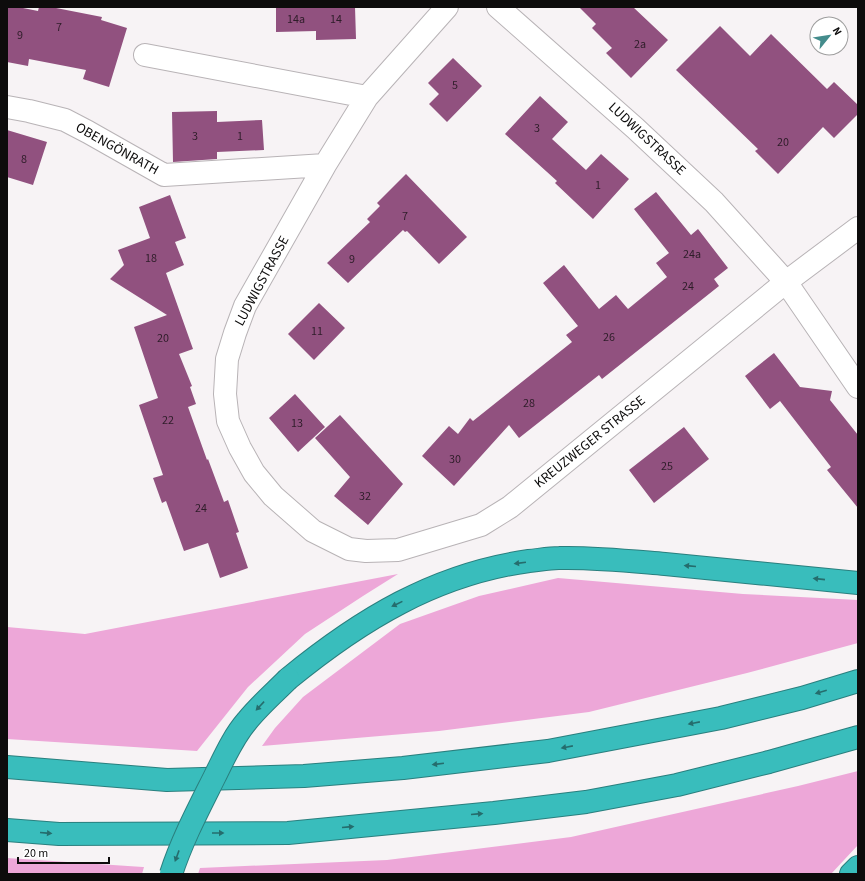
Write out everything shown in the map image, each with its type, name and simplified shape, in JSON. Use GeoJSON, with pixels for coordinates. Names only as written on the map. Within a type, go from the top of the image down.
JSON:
{"type":"FeatureCollection","features":[{"type":"Feature","properties":{"kind":"highway"},"geometry":{"type":"LineString","coordinates":[[171,874],[187,834],[231,744],[246,722],[262,704],[288,679],[350,631],[389,608],[432,588],[470,574],[509,564],[559,558],[610,560],[858,583]]}},
{"type":"Feature","properties":{"kind":"highway"},"geometry":{"type":"LineString","coordinates":[[7,767],[167,780],[304,776],[403,768],[548,751],[705,721],[802,698],[858,681]]}},
{"type":"Feature","properties":{"kind":"highway"},"geometry":{"type":"LineString","coordinates":[[7,830],[59,834],[288,832],[494,813],[586,802],[677,785],[769,762],[858,737]]}},
{"type":"Feature","properties":{"kind":"highway"},"geometry":{"type":"LineString","coordinates":[[851,874],[858,867]]}},
{"type":"Feature","properties":{"kind":"street","name":"LUDWIGSTRASSE"},"geometry":{"type":"LineString","coordinates":[[290,512],[273,496],[254,473],[240,448],[228,421],[225,394],[227,359],[235,333],[245,306],[325,165],[367,97],[447,7]]}},
{"type":"Feature","properties":{"kind":"street","name":"LUDWIGSTRASSE"},"geometry":{"type":"LineString","coordinates":[[498,7],[635,128],[714,202],[786,282],[858,387]]}},
{"type":"Feature","properties":{"kind":"street"},"geometry":{"type":"LineString","coordinates":[[145,55],[367,97]]}},
{"type":"Feature","properties":{"kind":"street","name":"OBENGÖNRATH"},"geometry":{"type":"LineString","coordinates":[[7,107],[65,120],[164,175],[325,165]]}},
{"type":"Feature","properties":{"kind":"street","name":"KREUZWEGER STRASSE"},"geometry":{"type":"LineString","coordinates":[[290,512],[313,530],[348,549],[366,551],[398,550],[481,525],[510,507],[786,282],[858,228]]}},
{"type":"Feature","properties":{"kind":"shaded area"},"geometry":{"type":"Polygon","coordinates":[[[398,574],[305,634],[248,687],[197,751],[7,739],[7,627],[85,634],[398,574]]]}},
{"type":"Feature","properties":{"kind":"shaded area"},"geometry":{"type":"Polygon","coordinates":[[[558,578],[743,594],[858,600],[858,643],[747,673],[589,712],[439,731],[262,746],[275,728],[303,697],[400,624],[479,596],[558,578]]]}},
{"type":"Feature","properties":{"kind":"shaded area"},"geometry":{"type":"Polygon","coordinates":[[[858,771],[858,845],[831,874],[198,874],[200,868],[387,860],[571,837],[858,771]]]}},
{"type":"Feature","properties":{"kind":"shaded area"},"geometry":{"type":"Polygon","coordinates":[[[7,858],[144,867],[142,874],[7,874],[7,858]]]}},
{"type":"Feature","properties":{"kind":"building"},"geometry":{"type":"Polygon","coordinates":[[[7,7],[18,7],[38,11],[39,7],[51,7],[102,17],[101,20],[127,28],[109,87],[83,79],[86,70],[29,59],[28,66],[7,62],[7,7]]]}},
{"type":"Feature","properties":{"kind":"building"},"geometry":{"type":"Polygon","coordinates":[[[276,7],[355,7],[356,39],[316,40],[316,31],[276,32],[276,7]]]}},
{"type":"Feature","properties":{"kind":"building"},"geometry":{"type":"Polygon","coordinates":[[[579,7],[633,7],[668,40],[631,78],[606,53],[612,48],[592,28],[596,24],[579,7]]]}},
{"type":"Feature","properties":{"kind":"building"},"geometry":{"type":"Polygon","coordinates":[[[720,26],[750,56],[771,34],[827,89],[834,82],[858,105],[858,114],[834,138],[823,127],[778,174],[755,151],[758,149],[676,70],[720,26]]]}},
{"type":"Feature","properties":{"kind":"building"},"geometry":{"type":"Polygon","coordinates":[[[453,58],[482,86],[447,122],[429,104],[439,94],[428,83],[453,58]]]}},
{"type":"Feature","properties":{"kind":"building"},"geometry":{"type":"Polygon","coordinates":[[[540,96],[568,122],[552,139],[586,170],[601,154],[629,179],[593,219],[555,183],[557,181],[505,134],[540,96]]]}},
{"type":"Feature","properties":{"kind":"building"},"geometry":{"type":"Polygon","coordinates":[[[217,111],[217,122],[262,120],[264,150],[217,152],[217,159],[173,162],[172,112],[217,111]]]}},
{"type":"Feature","properties":{"kind":"building"},"geometry":{"type":"Polygon","coordinates":[[[7,130],[47,142],[33,185],[7,177],[7,130]]]}},
{"type":"Feature","properties":{"kind":"building"},"geometry":{"type":"Polygon","coordinates":[[[406,174],[467,237],[439,264],[407,231],[405,232],[403,230],[348,283],[327,263],[370,222],[367,219],[380,206],[377,203],[406,174]]]}},
{"type":"Feature","properties":{"kind":"building"},"geometry":{"type":"Polygon","coordinates":[[[656,192],[691,235],[698,229],[728,268],[714,279],[719,286],[602,379],[599,375],[519,438],[509,425],[454,486],[422,456],[449,426],[458,434],[470,418],[473,421],[572,342],[566,335],[578,326],[543,283],[564,265],[599,309],[616,295],[628,309],[667,277],[656,263],[669,253],[634,209],[656,192]]]}},
{"type":"Feature","properties":{"kind":"building"},"geometry":{"type":"Polygon","coordinates":[[[170,195],[186,238],[175,242],[184,265],[166,273],[193,349],[179,354],[192,386],[190,387],[196,404],[188,407],[224,502],[228,500],[239,532],[236,533],[248,568],[220,578],[208,543],[184,551],[166,501],[162,503],[153,478],[163,475],[139,405],[158,398],[134,327],[167,315],[110,279],[124,265],[118,250],[150,238],[139,207],[170,195]]]}},
{"type":"Feature","properties":{"kind":"building"},"geometry":{"type":"Polygon","coordinates":[[[319,303],[345,328],[314,360],[288,334],[319,303]]]}},
{"type":"Feature","properties":{"kind":"building"},"geometry":{"type":"Polygon","coordinates":[[[774,353],[800,387],[832,391],[830,400],[858,435],[858,508],[827,470],[831,467],[780,401],[770,409],[745,376],[774,353]]]}},
{"type":"Feature","properties":{"kind":"building"},"geometry":{"type":"Polygon","coordinates":[[[295,394],[325,427],[298,452],[269,418],[295,394]]]}},
{"type":"Feature","properties":{"kind":"building"},"geometry":{"type":"Polygon","coordinates":[[[340,415],[403,484],[368,525],[334,496],[350,477],[315,438],[340,415]]]}},
{"type":"Feature","properties":{"kind":"building"},"geometry":{"type":"Polygon","coordinates":[[[684,427],[709,459],[654,503],[629,470],[684,427]]]}}]}
